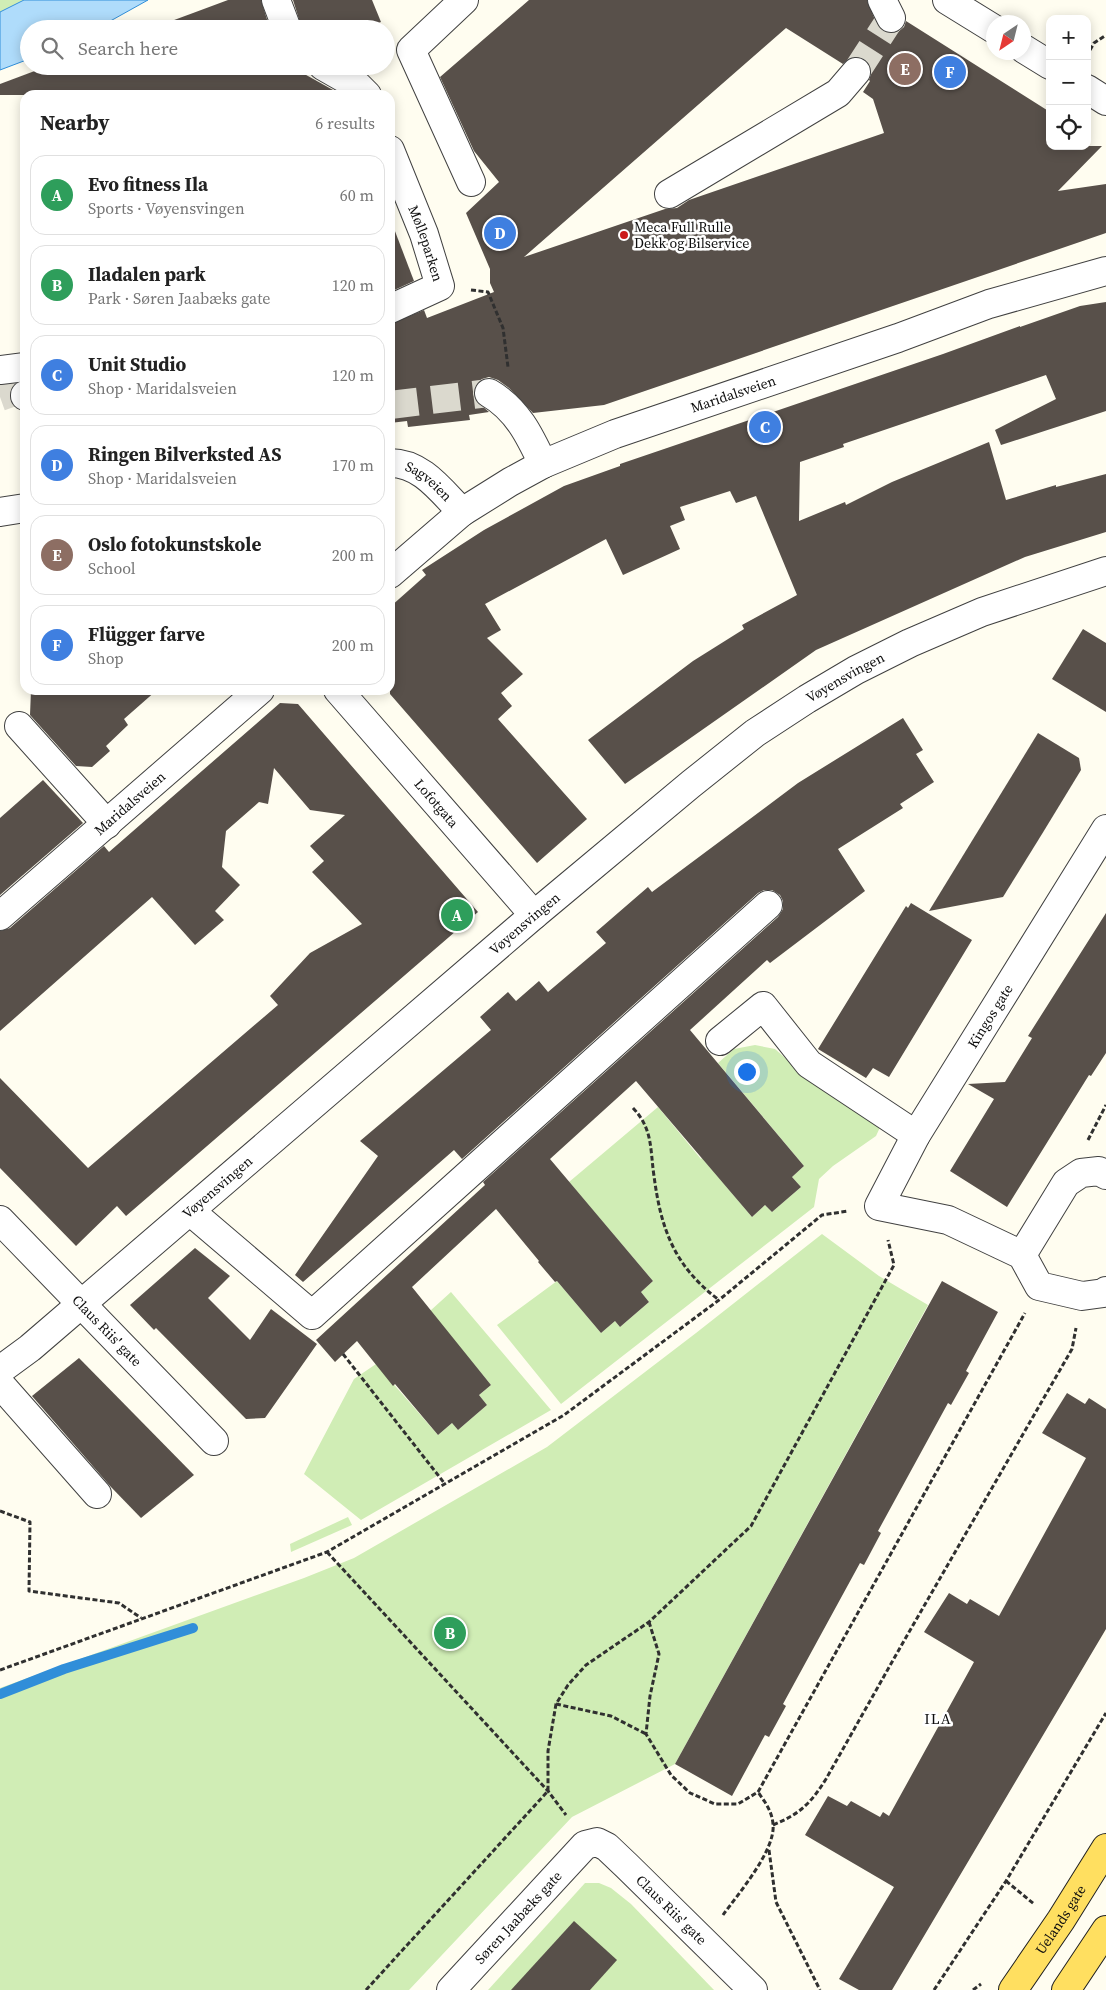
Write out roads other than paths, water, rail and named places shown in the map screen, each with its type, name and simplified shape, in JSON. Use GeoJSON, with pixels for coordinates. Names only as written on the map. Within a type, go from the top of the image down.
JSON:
{"type":"FeatureCollection","features":[{"type":"Feature","properties":{"kind":"main road","name":"Uelands gate"},"geometry":{"type":"LineString","coordinates":[[1014,1990],[1106,1848]]}},
{"type":"Feature","properties":{"kind":"main road"},"geometry":{"type":"LineString","coordinates":[[1066,1990],[1106,1930]]}},
{"type":"Feature","properties":{"kind":"street"},"geometry":{"type":"LineString","coordinates":[[276,0],[284,20]]}},
{"type":"Feature","properties":{"kind":"street"},"geometry":{"type":"LineString","coordinates":[[464,0],[411,50],[471,182]]}},
{"type":"Feature","properties":{"kind":"street"},"geometry":{"type":"LineString","coordinates":[[947,0],[986,24]]}},
{"type":"Feature","properties":{"kind":"street"},"geometry":{"type":"LineString","coordinates":[[1031,53],[1046,62]]}},
{"type":"Feature","properties":{"kind":"street"},"geometry":{"type":"LineString","coordinates":[[669,194],[838,93],[856,72]]}},
{"type":"Feature","properties":{"kind":"street"},"geometry":{"type":"LineString","coordinates":[[339,75],[362,90]]}},
{"type":"Feature","properties":{"kind":"street"},"geometry":{"type":"LineString","coordinates":[[1091,92],[1106,101]]}},
{"type":"Feature","properties":{"kind":"street","name":"Mølleparken"},"geometry":{"type":"LineString","coordinates":[[395,162],[424,234],[440,286],[395,307]]}},
{"type":"Feature","properties":{"kind":"street","name":"Maridalsveien"},"geometry":{"type":"LineString","coordinates":[[395,570],[462,512],[543,464],[615,434],[898,338],[989,304],[1106,271]]}},
{"type":"Feature","properties":{"kind":"street"},"geometry":{"type":"LineString","coordinates":[[0,370],[20,368]]}},
{"type":"Feature","properties":{"kind":"street"},"geometry":{"type":"LineString","coordinates":[[489,394],[499,399],[521,421],[543,464]]}},
{"type":"Feature","properties":{"kind":"street","name":"Sagveien"},"geometry":{"type":"LineString","coordinates":[[395,464],[414,467],[426,476],[462,512]]}},
{"type":"Feature","properties":{"kind":"street"},"geometry":{"type":"LineString","coordinates":[[0,512],[20,509]]}},
{"type":"Feature","properties":{"kind":"street","name":"Vøyensvingen"},"geometry":{"type":"LineString","coordinates":[[0,1370],[30,1348],[534,916],[691,784],[755,733],[856,670],[910,643],[982,612],[1106,571]]}},
{"type":"Feature","properties":{"kind":"street","name":"Maridalsveien"},"geometry":{"type":"LineString","coordinates":[[0,916],[254,695]]}},
{"type":"Feature","properties":{"kind":"street","name":"Lofotgata"},"geometry":{"type":"LineString","coordinates":[[342,695],[534,916]]}},
{"type":"Feature","properties":{"kind":"street"},"geometry":{"type":"LineString","coordinates":[[18,726],[107,824]]}},
{"type":"Feature","properties":{"kind":"street","name":"Kingos gate"},"geometry":{"type":"LineString","coordinates":[[1022,1256],[948,1220],[879,1206],[916,1135],[1105,833]]}},
{"type":"Feature","properties":{"kind":"street"},"geometry":{"type":"LineString","coordinates":[[190,1211],[312,1315],[768,905]]}},
{"type":"Feature","properties":{"kind":"street"},"geometry":{"type":"LineString","coordinates":[[720,1041],[763,1006],[809,1064],[916,1135]]}},
{"type":"Feature","properties":{"kind":"street"},"geometry":{"type":"LineString","coordinates":[[1094,1293],[1039,1286],[1022,1256],[1066,1183],[1081,1173],[1099,1171],[1106,1176]]}},
{"type":"Feature","properties":{"kind":"street","name":"Claus Riis' gate"},"geometry":{"type":"LineString","coordinates":[[0,1220],[214,1441]]}},
{"type":"Feature","properties":{"kind":"street"},"geometry":{"type":"LineString","coordinates":[[0,1384],[97,1494]]}},
{"type":"Feature","properties":{"kind":"street","name":"Claus Riis' gate"},"geometry":{"type":"LineString","coordinates":[[585,1845],[597,1842],[607,1847],[753,1990]]}},
{"type":"Feature","properties":{"kind":"street","name":"Søren Jaabæks gate"},"geometry":{"type":"LineString","coordinates":[[451,1990],[585,1845]]}},
{"type":"Feature","properties":{"kind":"water"},"geometry":{"type":"Polygon","coordinates":[[[24,0],[148,0],[112,20],[20,20],[20,62],[0,70],[0,12],[24,0]]]}},
{"type":"Feature","properties":{"kind":"waterway"},"geometry":{"type":"LineString","coordinates":[[0,1694],[64,1669],[193,1628]]}},
{"type":"Feature","properties":{"kind":"tunnel"},"geometry":{"type":"LineString","coordinates":[[856,72],[891,18]]}},
{"type":"Feature","properties":{"kind":"tunnel"},"geometry":{"type":"LineString","coordinates":[[0,397],[20,390]]}},
{"type":"Feature","properties":{"kind":"tunnel"},"geometry":{"type":"LineString","coordinates":[[395,404],[489,393]]}},
{"type":"Feature","properties":{"kind":"place","name":"Oslo fotokunstskole"},"geometry":{"type":"Point","coordinates":[905,69]}},
{"type":"Feature","properties":{"kind":"place","name":"Flügger farve"},"geometry":{"type":"Point","coordinates":[950,72]}},
{"type":"Feature","properties":{"kind":"place","name":"Ringen Bilverksted AS"},"geometry":{"type":"Point","coordinates":[500,233]}},
{"type":"Feature","properties":{"kind":"place","name":"Meca Full Rulle Dekk og Bilservice"},"geometry":{"type":"Point","coordinates":[624,235]}},
{"type":"Feature","properties":{"kind":"place","name":"Unit Studio"},"geometry":{"type":"Point","coordinates":[765,427]}},
{"type":"Feature","properties":{"kind":"place","name":"Evo fitness Ila"},"geometry":{"type":"Point","coordinates":[457,915]}},
{"type":"Feature","properties":{"kind":"place","name":"Iladalen park"},"geometry":{"type":"Point","coordinates":[450,1633]}},
{"type":"Feature","properties":{"kind":"district","name":"ILA"},"geometry":{"type":"Point","coordinates":[938,1719]}}]}
